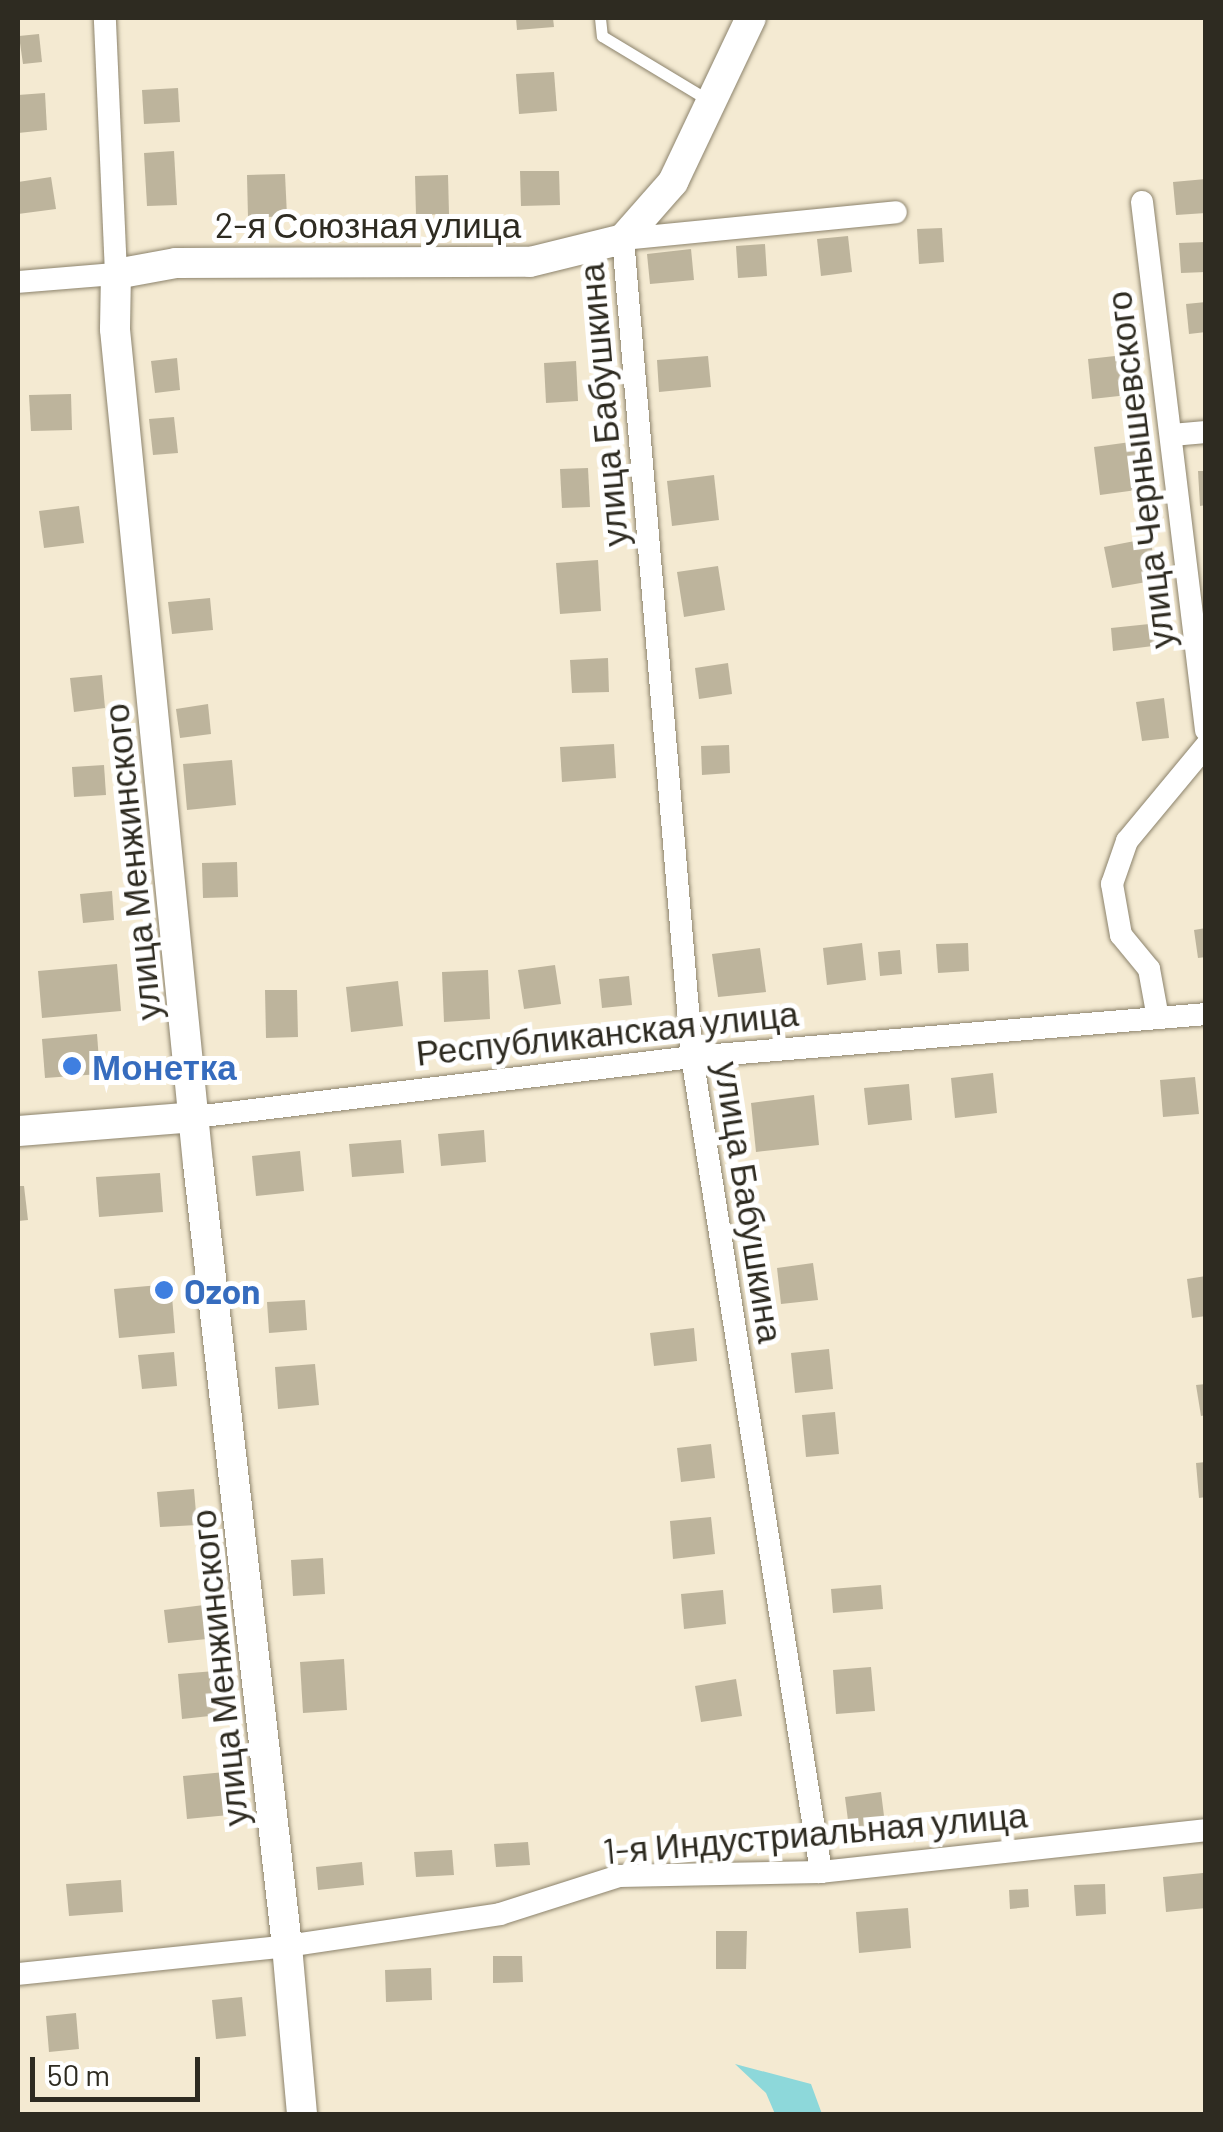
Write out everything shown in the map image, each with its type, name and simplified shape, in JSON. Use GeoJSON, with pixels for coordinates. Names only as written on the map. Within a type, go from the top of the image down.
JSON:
{"type":"FeatureCollection","features":[{"type":"Feature","properties":{"kind":"main road"},"geometry":{"type":"LineString","coordinates":[[623,239],[673,182],[751,18]]}},
{"type":"Feature","properties":{"kind":"main road","name":"2-я Союзная улица"},"geometry":{"type":"LineString","coordinates":[[116,274],[176,263],[530,262],[623,239]]}},
{"type":"Feature","properties":{"kind":"main road","name":"улица Менжинского"},"geometry":{"type":"LineString","coordinates":[[116,274],[115,329],[302,2114]]}},
{"type":"Feature","properties":{"kind":"main road","name":"Республиканская улица"},"geometry":{"type":"LineString","coordinates":[[18,1130],[195,1117]]}},
{"type":"Feature","properties":{"kind":"street","name":"улица Менжинского"},"geometry":{"type":"LineString","coordinates":[[105,18],[116,274]]}},
{"type":"Feature","properties":{"kind":"street","name":"улица Чернышевского"},"geometry":{"type":"LineString","coordinates":[[1142,202],[1206,730]]}},
{"type":"Feature","properties":{"kind":"street","name":"2-я Союзная улица"},"geometry":{"type":"LineString","coordinates":[[623,239],[896,212]]}},
{"type":"Feature","properties":{"kind":"street","name":"улица Бабушкина"},"geometry":{"type":"LineString","coordinates":[[623,239],[692,1057],[820,1872]]}},
{"type":"Feature","properties":{"kind":"street","name":"2-я Союзная улица"},"geometry":{"type":"LineString","coordinates":[[18,282],[116,274]]}},
{"type":"Feature","properties":{"kind":"street"},"geometry":{"type":"LineString","coordinates":[[1172,435],[1206,432]]}},
{"type":"Feature","properties":{"kind":"street"},"geometry":{"type":"LineString","coordinates":[[1158,1018],[1149,970],[1121,935],[1112,884],[1127,840],[1206,746]]}},
{"type":"Feature","properties":{"kind":"street","name":"Республиканская улица"},"geometry":{"type":"LineString","coordinates":[[195,1117],[692,1057],[1206,1014]]}},
{"type":"Feature","properties":{"kind":"street","name":"1-я Индустриальная улица"},"geometry":{"type":"LineString","coordinates":[[18,1974],[287,1946],[500,1914],[619,1876],[820,1872],[1206,1830]]}},
{"type":"Feature","properties":{"kind":"lane"},"geometry":{"type":"LineString","coordinates":[[600,18],[602,36],[711,102]]}},
{"type":"Feature","properties":{"kind":"water"},"geometry":{"type":"Polygon","coordinates":[[[735,2064],[811,2084],[822,2114],[775,2114],[766,2093],[735,2064]]]}},
{"type":"Feature","properties":{"kind":"building"},"geometry":{"type":"Polygon","coordinates":[[[516,18],[553,18],[554,27],[517,30],[516,18]]]}},
{"type":"Feature","properties":{"kind":"building"},"geometry":{"type":"Polygon","coordinates":[[[39,34],[42,62],[23,64],[19,36],[39,34]]]}},
{"type":"Feature","properties":{"kind":"building"},"geometry":{"type":"Polygon","coordinates":[[[554,72],[557,111],[519,114],[516,74],[554,72]]]}},
{"type":"Feature","properties":{"kind":"building"},"geometry":{"type":"Polygon","coordinates":[[[178,88],[180,122],[144,124],[142,90],[178,88]]]}},
{"type":"Feature","properties":{"kind":"building"},"geometry":{"type":"Polygon","coordinates":[[[45,93],[47,130],[18,133],[18,95],[45,93]]]}},
{"type":"Feature","properties":{"kind":"building"},"geometry":{"type":"Polygon","coordinates":[[[174,151],[177,205],[147,206],[144,153],[174,151]]]}},
{"type":"Feature","properties":{"kind":"building"},"geometry":{"type":"Polygon","coordinates":[[[520,171],[559,171],[560,205],[521,206],[520,171]]]}},
{"type":"Feature","properties":{"kind":"building"},"geometry":{"type":"Polygon","coordinates":[[[285,174],[287,216],[248,218],[247,175],[285,174]]]}},
{"type":"Feature","properties":{"kind":"building"},"geometry":{"type":"Polygon","coordinates":[[[448,175],[449,214],[416,215],[415,176],[448,175]]]}},
{"type":"Feature","properties":{"kind":"building"},"geometry":{"type":"Polygon","coordinates":[[[51,177],[56,209],[18,214],[18,182],[51,177]]]}},
{"type":"Feature","properties":{"kind":"building"},"geometry":{"type":"Polygon","coordinates":[[[1206,179],[1206,213],[1176,215],[1173,182],[1206,179]]]}},
{"type":"Feature","properties":{"kind":"building"},"geometry":{"type":"Polygon","coordinates":[[[942,228],[944,262],[919,264],[917,229],[942,228]]]}},
{"type":"Feature","properties":{"kind":"building"},"geometry":{"type":"Polygon","coordinates":[[[848,236],[852,272],[821,276],[817,239],[848,236]]]}},
{"type":"Feature","properties":{"kind":"building"},"geometry":{"type":"Polygon","coordinates":[[[1206,242],[1206,272],[1181,273],[1179,243],[1206,242]]]}},
{"type":"Feature","properties":{"kind":"building"},"geometry":{"type":"Polygon","coordinates":[[[765,244],[767,276],[738,278],[736,246],[765,244]]]}},
{"type":"Feature","properties":{"kind":"building"},"geometry":{"type":"Polygon","coordinates":[[[691,249],[694,280],[650,284],[647,254],[691,249]]]}},
{"type":"Feature","properties":{"kind":"building"},"geometry":{"type":"Polygon","coordinates":[[[1206,302],[1206,332],[1189,334],[1186,304],[1206,302]]]}},
{"type":"Feature","properties":{"kind":"building"},"geometry":{"type":"Polygon","coordinates":[[[1133,354],[1137,394],[1092,399],[1088,359],[1133,354]]]}},
{"type":"Feature","properties":{"kind":"building"},"geometry":{"type":"Polygon","coordinates":[[[708,356],[711,387],[659,392],[657,360],[708,356]]]}},
{"type":"Feature","properties":{"kind":"building"},"geometry":{"type":"Polygon","coordinates":[[[177,358],[180,390],[155,393],[151,361],[177,358]]]}},
{"type":"Feature","properties":{"kind":"building"},"geometry":{"type":"Polygon","coordinates":[[[576,361],[578,401],[546,403],[544,363],[576,361]]]}},
{"type":"Feature","properties":{"kind":"building"},"geometry":{"type":"Polygon","coordinates":[[[71,394],[72,430],[31,431],[29,395],[71,394]]]}},
{"type":"Feature","properties":{"kind":"building"},"geometry":{"type":"Polygon","coordinates":[[[174,417],[178,453],[153,455],[149,419],[174,417]]]}},
{"type":"Feature","properties":{"kind":"building"},"geometry":{"type":"Polygon","coordinates":[[[1138,441],[1144,489],[1100,495],[1094,447],[1138,441]]]}},
{"type":"Feature","properties":{"kind":"building"},"geometry":{"type":"Polygon","coordinates":[[[588,468],[590,507],[562,508],[560,469],[588,468]]]}},
{"type":"Feature","properties":{"kind":"building"},"geometry":{"type":"Polygon","coordinates":[[[1198,471],[1206,471],[1206,505],[1200,506],[1198,471]]]}},
{"type":"Feature","properties":{"kind":"building"},"geometry":{"type":"Polygon","coordinates":[[[714,475],[719,520],[672,526],[667,481],[714,475]]]}},
{"type":"Feature","properties":{"kind":"building"},"geometry":{"type":"Polygon","coordinates":[[[79,506],[84,543],[44,548],[39,511],[79,506]]]}},
{"type":"Feature","properties":{"kind":"building"},"geometry":{"type":"Polygon","coordinates":[[[1150,538],[1158,580],[1112,588],[1104,547],[1150,538]]]}},
{"type":"Feature","properties":{"kind":"building"},"geometry":{"type":"Polygon","coordinates":[[[598,560],[601,611],[560,614],[556,563],[598,560]]]}},
{"type":"Feature","properties":{"kind":"building"},"geometry":{"type":"Polygon","coordinates":[[[718,566],[725,610],[684,617],[677,572],[718,566]]]}},
{"type":"Feature","properties":{"kind":"building"},"geometry":{"type":"Polygon","coordinates":[[[210,598],[213,630],[172,634],[168,602],[210,598]]]}},
{"type":"Feature","properties":{"kind":"building"},"geometry":{"type":"Polygon","coordinates":[[[1159,623],[1161,645],[1113,651],[1111,628],[1159,623]]]}},
{"type":"Feature","properties":{"kind":"building"},"geometry":{"type":"Polygon","coordinates":[[[608,658],[609,692],[572,693],[570,660],[608,658]]]}},
{"type":"Feature","properties":{"kind":"building"},"geometry":{"type":"Polygon","coordinates":[[[728,663],[732,694],[699,699],[695,668],[728,663]]]}},
{"type":"Feature","properties":{"kind":"building"},"geometry":{"type":"Polygon","coordinates":[[[102,675],[105,708],[74,712],[70,678],[102,675]]]}},
{"type":"Feature","properties":{"kind":"building"},"geometry":{"type":"Polygon","coordinates":[[[1164,698],[1169,738],[1142,741],[1136,702],[1164,698]]]}},
{"type":"Feature","properties":{"kind":"building"},"geometry":{"type":"Polygon","coordinates":[[[208,704],[211,734],[180,738],[176,709],[208,704]]]}},
{"type":"Feature","properties":{"kind":"building"},"geometry":{"type":"Polygon","coordinates":[[[614,744],[616,778],[562,782],[560,747],[614,744]]]}},
{"type":"Feature","properties":{"kind":"building"},"geometry":{"type":"Polygon","coordinates":[[[729,745],[730,773],[702,775],[701,746],[729,745]]]}},
{"type":"Feature","properties":{"kind":"building"},"geometry":{"type":"Polygon","coordinates":[[[232,760],[236,805],[187,810],[183,764],[232,760]]]}},
{"type":"Feature","properties":{"kind":"building"},"geometry":{"type":"Polygon","coordinates":[[[104,765],[106,795],[74,797],[72,767],[104,765]]]}},
{"type":"Feature","properties":{"kind":"building"},"geometry":{"type":"Polygon","coordinates":[[[237,862],[238,897],[203,898],[202,863],[237,862]]]}},
{"type":"Feature","properties":{"kind":"building"},"geometry":{"type":"Polygon","coordinates":[[[112,891],[114,920],[83,923],[80,894],[112,891]]]}},
{"type":"Feature","properties":{"kind":"building"},"geometry":{"type":"Polygon","coordinates":[[[1206,928],[1206,957],[1198,958],[1194,930],[1206,928]]]}},
{"type":"Feature","properties":{"kind":"building"},"geometry":{"type":"Polygon","coordinates":[[[862,943],[866,980],[827,985],[823,948],[862,943]]]}},
{"type":"Feature","properties":{"kind":"building"},"geometry":{"type":"Polygon","coordinates":[[[968,943],[969,971],[938,973],[936,944],[968,943]]]}},
{"type":"Feature","properties":{"kind":"building"},"geometry":{"type":"Polygon","coordinates":[[[760,948],[766,992],[718,997],[712,954],[760,948]]]}},
{"type":"Feature","properties":{"kind":"building"},"geometry":{"type":"Polygon","coordinates":[[[900,950],[902,974],[880,976],[878,952],[900,950]]]}},
{"type":"Feature","properties":{"kind":"building"},"geometry":{"type":"Polygon","coordinates":[[[117,964],[121,1011],[42,1018],[38,971],[117,964]]]}},
{"type":"Feature","properties":{"kind":"building"},"geometry":{"type":"Polygon","coordinates":[[[555,965],[561,1004],[524,1009],[518,970],[555,965]]]}},
{"type":"Feature","properties":{"kind":"building"},"geometry":{"type":"Polygon","coordinates":[[[488,970],[490,1019],[444,1022],[442,972],[488,970]]]}},
{"type":"Feature","properties":{"kind":"building"},"geometry":{"type":"Polygon","coordinates":[[[629,976],[632,1005],[602,1008],[599,979],[629,976]]]}},
{"type":"Feature","properties":{"kind":"building"},"geometry":{"type":"Polygon","coordinates":[[[398,981],[403,1026],[351,1032],[346,987],[398,981]]]}},
{"type":"Feature","properties":{"kind":"building"},"geometry":{"type":"Polygon","coordinates":[[[265,990],[297,990],[298,1037],[266,1038],[265,990]]]}},
{"type":"Feature","properties":{"kind":"building"},"geometry":{"type":"Polygon","coordinates":[[[97,1034],[100,1074],[45,1078],[42,1039],[97,1034]]]}},
{"type":"Feature","properties":{"kind":"building"},"geometry":{"type":"Polygon","coordinates":[[[993,1073],[997,1113],[955,1118],[951,1078],[993,1073]]]}},
{"type":"Feature","properties":{"kind":"building"},"geometry":{"type":"Polygon","coordinates":[[[1195,1077],[1199,1114],[1163,1117],[1160,1080],[1195,1077]]]}},
{"type":"Feature","properties":{"kind":"building"},"geometry":{"type":"Polygon","coordinates":[[[909,1084],[912,1120],[868,1125],[864,1088],[909,1084]]]}},
{"type":"Feature","properties":{"kind":"building"},"geometry":{"type":"Polygon","coordinates":[[[814,1095],[819,1145],[756,1152],[751,1103],[814,1095]]]}},
{"type":"Feature","properties":{"kind":"building"},"geometry":{"type":"Polygon","coordinates":[[[484,1130],[486,1162],[441,1166],[438,1134],[484,1130]]]}},
{"type":"Feature","properties":{"kind":"building"},"geometry":{"type":"Polygon","coordinates":[[[401,1140],[404,1173],[352,1177],[349,1144],[401,1140]]]}},
{"type":"Feature","properties":{"kind":"building"},"geometry":{"type":"Polygon","coordinates":[[[300,1151],[304,1191],[256,1196],[252,1156],[300,1151]]]}},
{"type":"Feature","properties":{"kind":"building"},"geometry":{"type":"Polygon","coordinates":[[[160,1173],[163,1212],[99,1217],[96,1177],[160,1173]]]}},
{"type":"Feature","properties":{"kind":"building"},"geometry":{"type":"Polygon","coordinates":[[[18,1186],[24,1186],[28,1220],[18,1221],[18,1186]]]}},
{"type":"Feature","properties":{"kind":"building"},"geometry":{"type":"Polygon","coordinates":[[[813,1263],[818,1300],[781,1304],[777,1268],[813,1263]]]}},
{"type":"Feature","properties":{"kind":"building"},"geometry":{"type":"Polygon","coordinates":[[[1206,1276],[1206,1316],[1192,1318],[1187,1279],[1206,1276]]]}},
{"type":"Feature","properties":{"kind":"building"},"geometry":{"type":"Polygon","coordinates":[[[171,1284],[175,1333],[119,1338],[114,1289],[171,1284]]]}},
{"type":"Feature","properties":{"kind":"building"},"geometry":{"type":"Polygon","coordinates":[[[305,1300],[307,1330],[269,1333],[267,1302],[305,1300]]]}},
{"type":"Feature","properties":{"kind":"building"},"geometry":{"type":"Polygon","coordinates":[[[694,1328],[697,1361],[654,1366],[650,1333],[694,1328]]]}},
{"type":"Feature","properties":{"kind":"building"},"geometry":{"type":"Polygon","coordinates":[[[829,1349],[833,1389],[795,1393],[791,1353],[829,1349]]]}},
{"type":"Feature","properties":{"kind":"building"},"geometry":{"type":"Polygon","coordinates":[[[174,1352],[177,1386],[142,1389],[138,1355],[174,1352]]]}},
{"type":"Feature","properties":{"kind":"building"},"geometry":{"type":"Polygon","coordinates":[[[315,1364],[319,1405],[278,1409],[275,1367],[315,1364]]]}},
{"type":"Feature","properties":{"kind":"building"},"geometry":{"type":"Polygon","coordinates":[[[1206,1384],[1206,1415],[1201,1416],[1196,1385],[1206,1384]]]}},
{"type":"Feature","properties":{"kind":"building"},"geometry":{"type":"Polygon","coordinates":[[[835,1412],[839,1454],[806,1457],[802,1415],[835,1412]]]}},
{"type":"Feature","properties":{"kind":"building"},"geometry":{"type":"Polygon","coordinates":[[[711,1444],[715,1478],[681,1482],[677,1448],[711,1444]]]}},
{"type":"Feature","properties":{"kind":"building"},"geometry":{"type":"Polygon","coordinates":[[[1206,1462],[1206,1497],[1199,1498],[1196,1463],[1206,1462]]]}},
{"type":"Feature","properties":{"kind":"building"},"geometry":{"type":"Polygon","coordinates":[[[194,1489],[197,1525],[160,1527],[157,1492],[194,1489]]]}},
{"type":"Feature","properties":{"kind":"building"},"geometry":{"type":"Polygon","coordinates":[[[711,1517],[715,1554],[673,1559],[670,1521],[711,1517]]]}},
{"type":"Feature","properties":{"kind":"building"},"geometry":{"type":"Polygon","coordinates":[[[323,1558],[325,1594],[293,1596],[291,1560],[323,1558]]]}},
{"type":"Feature","properties":{"kind":"building"},"geometry":{"type":"Polygon","coordinates":[[[881,1585],[883,1609],[833,1613],[831,1589],[881,1585]]]}},
{"type":"Feature","properties":{"kind":"building"},"geometry":{"type":"Polygon","coordinates":[[[723,1590],[726,1624],[684,1629],[681,1594],[723,1590]]]}},
{"type":"Feature","properties":{"kind":"building"},"geometry":{"type":"Polygon","coordinates":[[[204,1605],[207,1639],[168,1643],[164,1610],[204,1605]]]}},
{"type":"Feature","properties":{"kind":"building"},"geometry":{"type":"Polygon","coordinates":[[[344,1659],[347,1710],[303,1713],[300,1662],[344,1659]]]}},
{"type":"Feature","properties":{"kind":"building"},"geometry":{"type":"Polygon","coordinates":[[[871,1667],[875,1711],[836,1714],[833,1670],[871,1667]]]}},
{"type":"Feature","properties":{"kind":"building"},"geometry":{"type":"Polygon","coordinates":[[[215,1671],[219,1715],[182,1719],[178,1674],[215,1671]]]}},
{"type":"Feature","properties":{"kind":"building"},"geometry":{"type":"Polygon","coordinates":[[[736,1679],[742,1716],[701,1722],[695,1686],[736,1679]]]}},
{"type":"Feature","properties":{"kind":"building"},"geometry":{"type":"Polygon","coordinates":[[[225,1772],[229,1815],[187,1819],[183,1776],[225,1772]]]}},
{"type":"Feature","properties":{"kind":"building"},"geometry":{"type":"Polygon","coordinates":[[[881,1792],[885,1824],[849,1828],[845,1797],[881,1792]]]}},
{"type":"Feature","properties":{"kind":"building"},"geometry":{"type":"Polygon","coordinates":[[[528,1842],[530,1865],[496,1867],[494,1844],[528,1842]]]}},
{"type":"Feature","properties":{"kind":"building"},"geometry":{"type":"Polygon","coordinates":[[[452,1850],[454,1875],[416,1877],[414,1852],[452,1850]]]}},
{"type":"Feature","properties":{"kind":"building"},"geometry":{"type":"Polygon","coordinates":[[[362,1862],[364,1885],[318,1890],[316,1867],[362,1862]]]}},
{"type":"Feature","properties":{"kind":"building"},"geometry":{"type":"Polygon","coordinates":[[[1203,1873],[1206,1908],[1166,1912],[1163,1877],[1203,1873]]]}},
{"type":"Feature","properties":{"kind":"building"},"geometry":{"type":"Polygon","coordinates":[[[121,1880],[123,1912],[69,1916],[66,1884],[121,1880]]]}},
{"type":"Feature","properties":{"kind":"building"},"geometry":{"type":"Polygon","coordinates":[[[1105,1884],[1106,1914],[1076,1916],[1074,1885],[1105,1884]]]}},
{"type":"Feature","properties":{"kind":"building"},"geometry":{"type":"Polygon","coordinates":[[[1028,1889],[1029,1907],[1010,1909],[1009,1890],[1028,1889]]]}},
{"type":"Feature","properties":{"kind":"building"},"geometry":{"type":"Polygon","coordinates":[[[908,1908],[911,1948],[859,1953],[856,1912],[908,1908]]]}},
{"type":"Feature","properties":{"kind":"building"},"geometry":{"type":"Polygon","coordinates":[[[716,1931],[747,1931],[746,1969],[716,1969],[716,1931]]]}},
{"type":"Feature","properties":{"kind":"building"},"geometry":{"type":"Polygon","coordinates":[[[493,1956],[522,1956],[523,1982],[493,1983],[493,1956]]]}},
{"type":"Feature","properties":{"kind":"building"},"geometry":{"type":"Polygon","coordinates":[[[431,1968],[432,2000],[386,2002],[385,1970],[431,1968]]]}},
{"type":"Feature","properties":{"kind":"building"},"geometry":{"type":"Polygon","coordinates":[[[242,1997],[246,2036],[216,2039],[212,2000],[242,1997]]]}},
{"type":"Feature","properties":{"kind":"building"},"geometry":{"type":"Polygon","coordinates":[[[76,2013],[79,2049],[49,2052],[46,2016],[76,2013]]]}},
{"type":"Feature","properties":{"kind":"place","name":"Монетка"},"geometry":{"type":"Point","coordinates":[72,1066]}},
{"type":"Feature","properties":{"kind":"place","name":"Ozon"},"geometry":{"type":"Point","coordinates":[164,1290]}}]}
